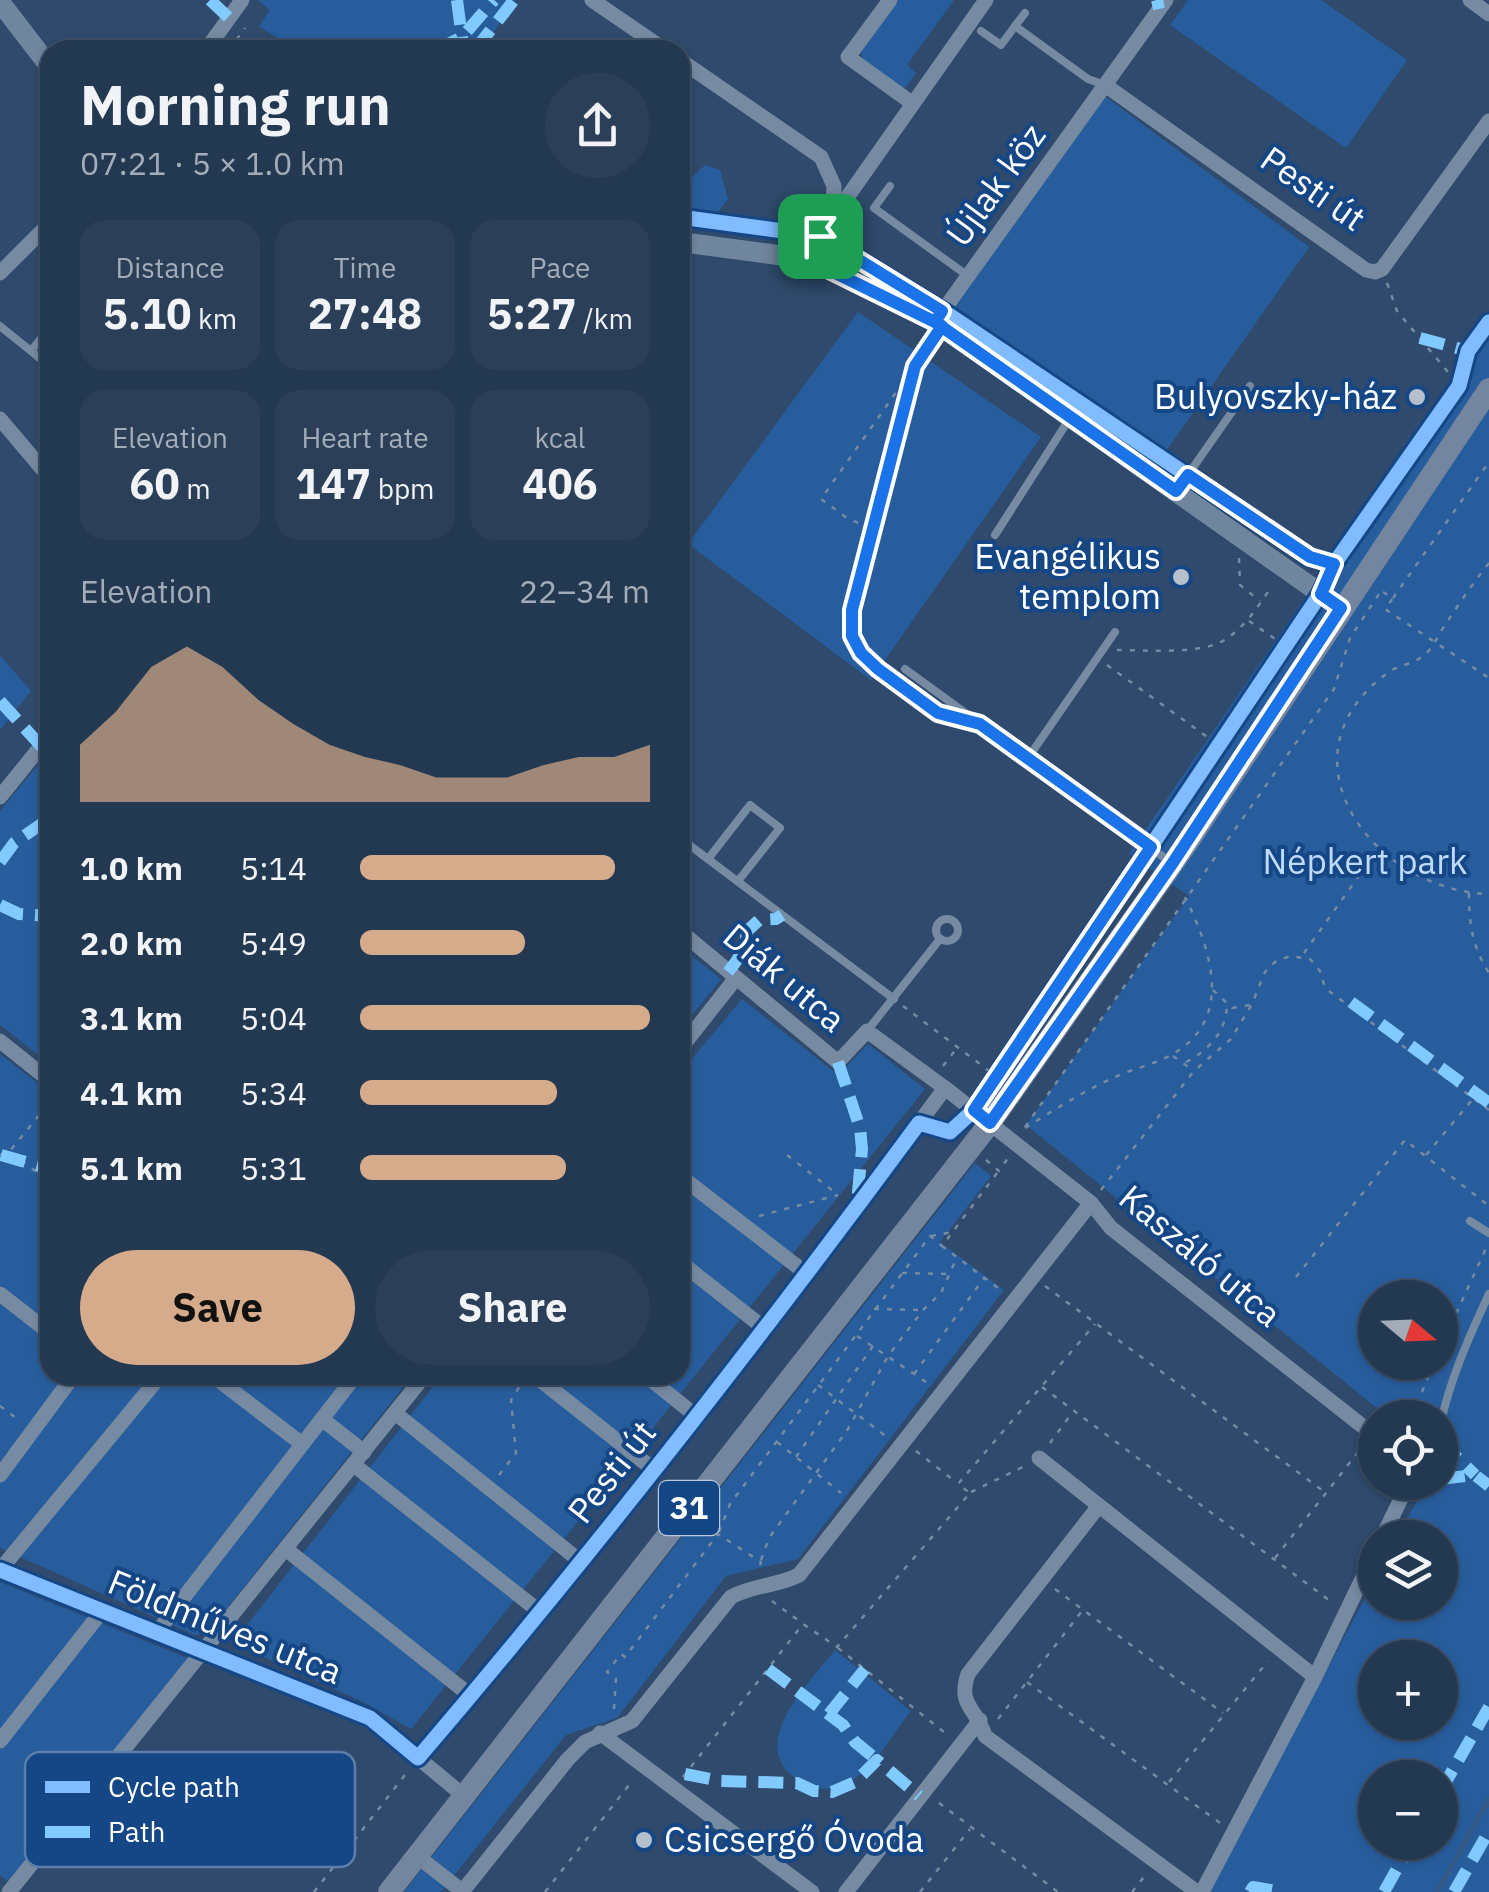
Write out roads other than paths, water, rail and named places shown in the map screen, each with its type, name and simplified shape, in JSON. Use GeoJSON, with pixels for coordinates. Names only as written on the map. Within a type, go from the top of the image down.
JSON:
{"type":"FeatureCollection","features":[{"type":"Feature","properties":{"kind":"main road","name":"31"},"geometry":{"type":"LineString","coordinates":[[388,1892],[1172,864],[1341,608],[1372,583],[1484,396]]}},
{"type":"Feature","properties":{"kind":"street"},"geometry":{"type":"LineString","coordinates":[[592,0],[650,40]]}},
{"type":"Feature","properties":{"kind":"street"},"geometry":{"type":"LineString","coordinates":[[890,0],[848,57],[912,103]]}},
{"type":"Feature","properties":{"kind":"street"},"geometry":{"type":"LineString","coordinates":[[809,260],[833,216],[986,0]]}},
{"type":"Feature","properties":{"kind":"street","name":"Újlak köz"},"geometry":{"type":"LineString","coordinates":[[939,324],[968,276],[1166,0]]}},
{"type":"Feature","properties":{"kind":"street"},"geometry":{"type":"LineString","coordinates":[[1470,0],[1489,14]]}},
{"type":"Feature","properties":{"kind":"street"},"geometry":{"type":"LineString","coordinates":[[213,40],[240,1]]}},
{"type":"Feature","properties":{"kind":"street"},"geometry":{"type":"LineString","coordinates":[[0,2],[40,54]]}},
{"type":"Feature","properties":{"kind":"street"},"geometry":{"type":"LineString","coordinates":[[690,67],[821,157],[834,186],[833,216]]}},
{"type":"Feature","properties":{"kind":"street","name":"Pesti út"},"geometry":{"type":"LineString","coordinates":[[1105,84],[1366,270],[1375,272],[1382,269],[1489,121]]}},
{"type":"Feature","properties":{"kind":"street"},"geometry":{"type":"LineString","coordinates":[[0,273],[40,234]]}},
{"type":"Feature","properties":{"kind":"street"},"geometry":{"type":"LineString","coordinates":[[690,243],[809,260],[939,324],[1341,608]]}},
{"type":"Feature","properties":{"kind":"street"},"geometry":{"type":"LineString","coordinates":[[0,418],[40,466]]}},
{"type":"Feature","properties":{"kind":"street"},"geometry":{"type":"LineString","coordinates":[[0,797],[40,747]]}},
{"type":"Feature","properties":{"kind":"street","name":"Diák utca"},"geometry":{"type":"LineString","coordinates":[[690,939],[838,1062],[868,1031],[982,1117]]}},
{"type":"Feature","properties":{"kind":"street"},"geometry":{"type":"LineString","coordinates":[[690,1036],[736,978]]}},
{"type":"Feature","properties":{"kind":"street"},"geometry":{"type":"LineString","coordinates":[[0,1042],[40,1072]]}},
{"type":"Feature","properties":{"kind":"street","name":"Pesti út"},"geometry":{"type":"LineString","coordinates":[[418,1758],[540,1612],[807,1274],[856,1209],[939,1083]]}},
{"type":"Feature","properties":{"kind":"street","name":"Kaszáló utca"},"geometry":{"type":"LineString","coordinates":[[982,1117],[1091,1203],[1112,1228],[1358,1422]]}},
{"type":"Feature","properties":{"kind":"street"},"geometry":{"type":"LineString","coordinates":[[690,1184],[807,1274]]}},
{"type":"Feature","properties":{"kind":"street"},"geometry":{"type":"LineString","coordinates":[[417,1856],[462,1892],[568,1760],[585,1742],[632,1721],[731,1597],[800,1574],[1091,1203]]}},
{"type":"Feature","properties":{"kind":"street"},"geometry":{"type":"LineString","coordinates":[[690,1270],[764,1328]]}},
{"type":"Feature","properties":{"kind":"street"},"geometry":{"type":"LineString","coordinates":[[0,1294],[40,1326]]}},
{"type":"Feature","properties":{"kind":"street"},"geometry":{"type":"LineString","coordinates":[[0,1475],[66,1385]]}},
{"type":"Feature","properties":{"kind":"street"},"geometry":{"type":"LineString","coordinates":[[0,1569],[153,1385]]}},
{"type":"Feature","properties":{"kind":"street"},"geometry":{"type":"LineString","coordinates":[[225,1385],[302,1444]]}},
{"type":"Feature","properties":{"kind":"street"},"geometry":{"type":"LineString","coordinates":[[157,1632],[348,1385]]}},
{"type":"Feature","properties":{"kind":"street"},"geometry":{"type":"LineString","coordinates":[[123,1752],[417,1385]]}},
{"type":"Feature","properties":{"kind":"street"},"geometry":{"type":"LineString","coordinates":[[544,1385],[653,1470]]}},
{"type":"Feature","properties":{"kind":"street","name":"Pesti út"},"geometry":{"type":"LineString","coordinates":[[658,1385],[695,1415]]}},
{"type":"Feature","properties":{"kind":"street","name":"Pesti út"},"geometry":{"type":"LineString","coordinates":[[395,1413],[580,1561]]}},
{"type":"Feature","properties":{"kind":"street"},"geometry":{"type":"LineString","coordinates":[[322,1419],[359,1458],[540,1612]]}},
{"type":"Feature","properties":{"kind":"street"},"geometry":{"type":"LineString","coordinates":[[1039,1458],[1315,1677]]}},
{"type":"Feature","properties":{"kind":"street"},"geometry":{"type":"LineString","coordinates":[[1098,1507],[968,1674],[963,1687],[966,1705],[983,1728],[1200,1892],[1358,1588]]}},
{"type":"Feature","properties":{"kind":"street"},"geometry":{"type":"LineString","coordinates":[[287,1550],[471,1696]]}},
{"type":"Feature","properties":{"kind":"street","name":"Földműves utca"},"geometry":{"type":"LineString","coordinates":[[0,1569],[370,1718],[464,1796]]}},
{"type":"Feature","properties":{"kind":"street","name":"Földműves utca"},"geometry":{"type":"LineString","coordinates":[[0,1740],[102,1611]]}},
{"type":"Feature","properties":{"kind":"street"},"geometry":{"type":"LineString","coordinates":[[846,1892],[961,1745],[983,1728]]}},
{"type":"Feature","properties":{"kind":"street"},"geometry":{"type":"LineString","coordinates":[[600,1734],[812,1892]]}},
{"type":"Feature","properties":{"kind":"street"},"geometry":{"type":"LineString","coordinates":[[9,1892],[29,1867]]}},
{"type":"Feature","properties":{"kind":"lane"},"geometry":{"type":"LineString","coordinates":[[981,31],[1001,45],[1025,13]]}},
{"type":"Feature","properties":{"kind":"lane"},"geometry":{"type":"LineString","coordinates":[[1015,26],[1088,79],[1105,84]]}},
{"type":"Feature","properties":{"kind":"lane"},"geometry":{"type":"LineString","coordinates":[[890,186],[874,208],[968,276]]}},
{"type":"Feature","properties":{"kind":"lane"},"geometry":{"type":"LineString","coordinates":[[0,326],[40,358]]}},
{"type":"Feature","properties":{"kind":"lane"},"geometry":{"type":"LineString","coordinates":[[31,351],[40,340]]}},
{"type":"Feature","properties":{"kind":"lane"},"geometry":{"type":"LineString","coordinates":[[1176,491],[1250,386]]}},
{"type":"Feature","properties":{"kind":"lane"},"geometry":{"type":"LineString","coordinates":[[995,535],[1071,416]]}},
{"type":"Feature","properties":{"kind":"lane"},"geometry":{"type":"LineString","coordinates":[[1028,758],[1115,632]]}},
{"type":"Feature","properties":{"kind":"lane"},"geometry":{"type":"LineString","coordinates":[[905,668],[1172,864]]}},
{"type":"Feature","properties":{"kind":"lane"},"geometry":{"type":"LineString","coordinates":[[708,859],[750,805],[780,828],[738,882]]}},
{"type":"Feature","properties":{"kind":"lane"},"geometry":{"type":"LineString","coordinates":[[690,846],[894,999]]}},
{"type":"Feature","properties":{"kind":"lane"},"geometry":{"type":"LineString","coordinates":[[868,1031],[940,938]]}},
{"type":"Feature","properties":{"kind":"lane"},"geometry":{"type":"LineString","coordinates":[[1470,1220],[1489,1233]]}},
{"type":"Feature","properties":{"kind":"lane"},"geometry":{"type":"LineString","coordinates":[[1445,1400],[1489,1294]]}},
{"type":"Feature","properties":{"kind":"waterway"},"geometry":{"type":"LineString","coordinates":[[1437,1892],[1489,1799]]}},
{"type":"Feature","properties":{"kind":"place","name":"Bulyovszky-ház"},"geometry":{"type":"Point","coordinates":[1417,397]}},
{"type":"Feature","properties":{"kind":"place","name":"Evangélikus templom"},"geometry":{"type":"Point","coordinates":[1181,577]}},
{"type":"Feature","properties":{"kind":"place","name":"Csicsergő Óvoda"},"geometry":{"type":"Point","coordinates":[644,1840]}},
{"type":"Feature","properties":{"kind":"park label","name":"Népkert park"},"geometry":{"type":"Point","coordinates":[1365,862]}}]}
